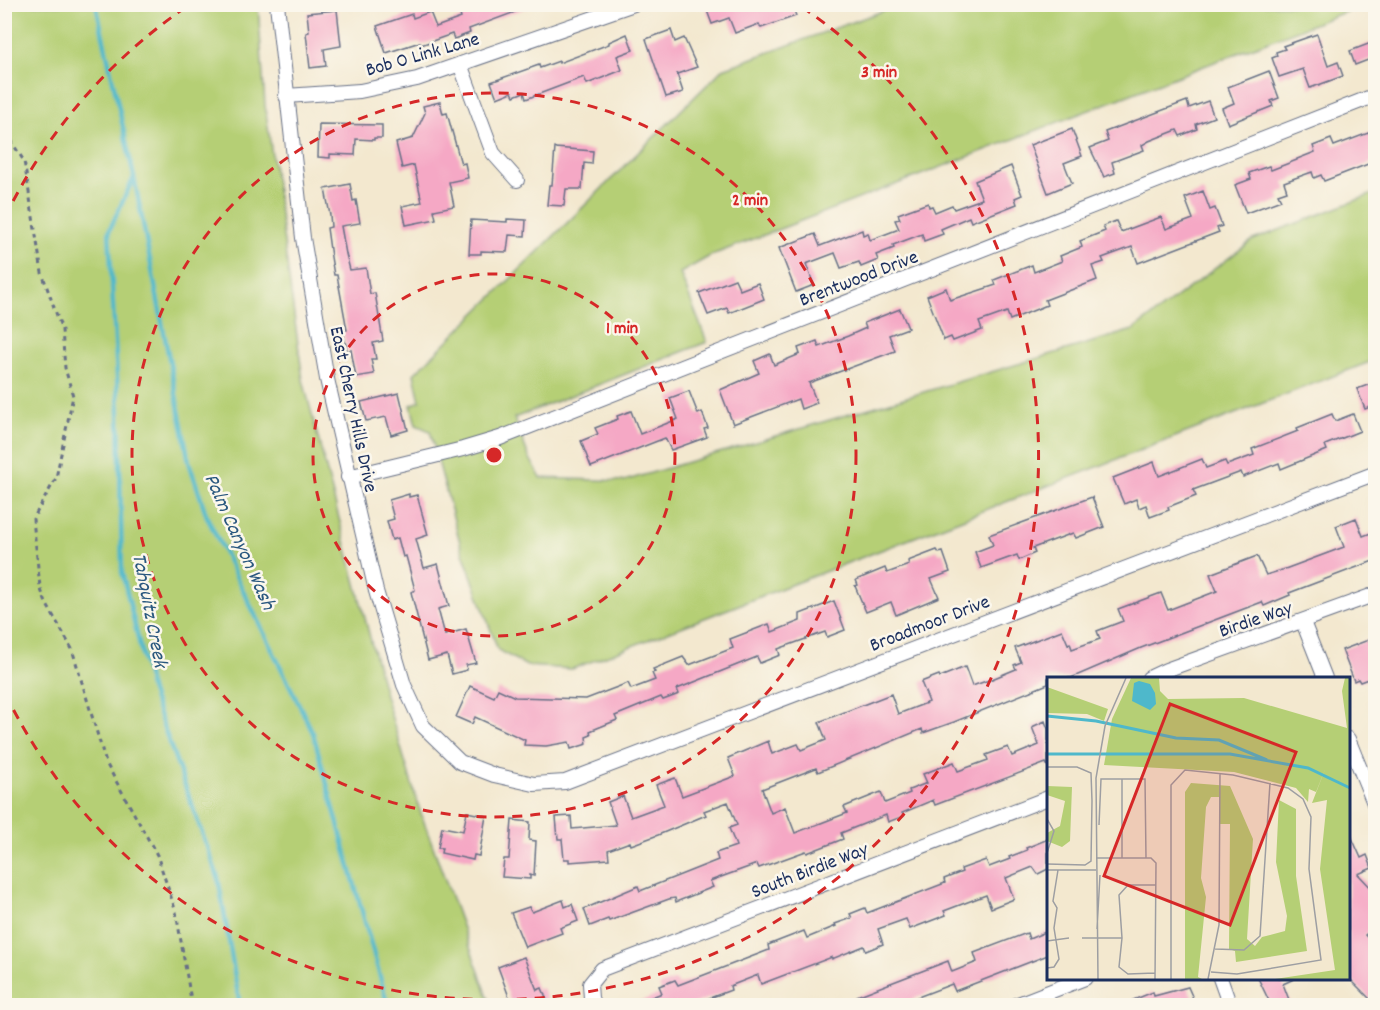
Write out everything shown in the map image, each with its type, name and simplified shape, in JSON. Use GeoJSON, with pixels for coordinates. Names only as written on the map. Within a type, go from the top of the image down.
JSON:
{"type":"FeatureCollection","features":[{"type":"Feature","properties":{"kind":"street","name":"East Cherry Hills Drive"},"geometry":{"type":"LineString","coordinates":[[277,4],[305,250],[327,379],[376,591],[404,685],[423,726],[460,762],[494,775]]}},
{"type":"Feature","properties":{"kind":"street","name":"Bob O Link Lane"},"geometry":{"type":"LineString","coordinates":[[286,96],[360,91],[417,79],[634,4]]}},
{"type":"Feature","properties":{"kind":"street"},"geometry":{"type":"LineString","coordinates":[[460,64],[493,153],[517,180]]}},
{"type":"Feature","properties":{"kind":"street","name":"Brentwood Drive"},"geometry":{"type":"LineString","coordinates":[[348,477],[500,438],[1376,94]]}},
{"type":"Feature","properties":{"kind":"street","name":"Broadmoor Drive"},"geometry":{"type":"LineString","coordinates":[[494,775],[534,784],[565,782],[1376,473]]}},
{"type":"Feature","properties":{"kind":"street","name":"Birdie Way"},"geometry":{"type":"LineString","coordinates":[[1151,677],[1376,594]]}},
{"type":"Feature","properties":{"kind":"street"},"geometry":{"type":"LineString","coordinates":[[1303,622],[1325,677]]}},
{"type":"Feature","properties":{"kind":"street"},"geometry":{"type":"LineString","coordinates":[[1350,744],[1376,808]]}},
{"type":"Feature","properties":{"kind":"street","name":"South Birdie Way"},"geometry":{"type":"LineString","coordinates":[[594,1005],[590,984],[602,969],[1047,798]]}},
{"type":"Feature","properties":{"kind":"street"},"geometry":{"type":"LineString","coordinates":[[1013,1005],[1080,980]]}},
{"type":"Feature","properties":{"kind":"street"},"geometry":{"type":"LineString","coordinates":[[1221,980],[1230,1005]]}},
{"type":"Feature","properties":{"kind":"path"},"geometry":{"type":"LineString","coordinates":[[4,123],[13,144],[24,161],[42,273],[62,330],[65,368],[73,396],[56,478],[33,519],[40,587],[46,603],[72,650],[106,763],[157,855],[176,912],[192,1005]]}},
{"type":"Feature","properties":{"kind":"green space"},"geometry":{"type":"Polygon","coordinates":[[[4,5],[258,5],[265,105],[303,380],[385,695],[420,811],[491,1005],[5,1005],[4,5]]]}},
{"type":"Feature","properties":{"kind":"green space"},"geometry":{"type":"Polygon","coordinates":[[[899,5],[1363,5],[712,255],[680,273],[707,342],[514,418],[529,457],[541,478],[624,481],[1133,330],[1253,240],[1375,193],[1375,360],[572,669],[527,666],[498,650],[462,550],[430,431],[416,425],[411,405],[420,401],[414,374],[723,69],[899,5]]]}},
{"type":"Feature","properties":{"kind":"building"},"geometry":{"type":"Polygon","coordinates":[[[459,4],[531,4],[531,6],[469,29],[470,33],[454,39],[452,34],[421,45],[420,42],[386,53],[377,26],[412,14],[413,18],[430,12],[436,27],[461,18],[460,15],[463,14],[459,4]]]}},
{"type":"Feature","properties":{"kind":"building"},"geometry":{"type":"Polygon","coordinates":[[[716,4],[792,4],[796,16],[761,28],[759,24],[735,33],[729,18],[712,24],[706,8],[716,4]]]}},
{"type":"Feature","properties":{"kind":"building"},"geometry":{"type":"Polygon","coordinates":[[[337,10],[341,46],[324,49],[326,66],[310,68],[306,33],[309,32],[307,13],[337,10]]]}},
{"type":"Feature","properties":{"kind":"building"},"geometry":{"type":"Polygon","coordinates":[[[671,30],[675,42],[684,38],[697,67],[677,74],[683,92],[666,97],[646,39],[671,30]]]}},
{"type":"Feature","properties":{"kind":"building"},"geometry":{"type":"Polygon","coordinates":[[[627,34],[633,50],[617,56],[622,70],[587,84],[584,77],[526,99],[524,92],[514,96],[512,92],[497,98],[491,82],[539,65],[540,68],[559,61],[559,63],[609,44],[627,34]]]}},
{"type":"Feature","properties":{"kind":"building"},"geometry":{"type":"Polygon","coordinates":[[[1317,34],[1328,66],[1338,62],[1343,76],[1310,88],[1303,69],[1279,77],[1272,58],[1277,56],[1276,52],[1285,49],[1283,46],[1317,34]]]}},
{"type":"Feature","properties":{"kind":"building"},"geometry":{"type":"Polygon","coordinates":[[[1376,41],[1376,57],[1355,65],[1350,51],[1376,41]]]}},
{"type":"Feature","properties":{"kind":"building"},"geometry":{"type":"Polygon","coordinates":[[[1269,71],[1279,98],[1271,101],[1273,106],[1228,124],[1222,108],[1234,103],[1228,87],[1269,71]]]}},
{"type":"Feature","properties":{"kind":"building"},"geometry":{"type":"Polygon","coordinates":[[[1187,101],[1189,108],[1208,101],[1214,117],[1196,124],[1197,129],[1180,136],[1177,130],[1149,141],[1142,145],[1144,150],[1112,162],[1115,173],[1104,177],[1090,148],[1108,141],[1105,132],[1187,101]]]}},
{"type":"Feature","properties":{"kind":"building"},"geometry":{"type":"Polygon","coordinates":[[[440,102],[443,114],[447,113],[461,164],[465,163],[468,178],[449,182],[454,206],[434,210],[436,219],[406,225],[402,206],[422,202],[414,165],[402,168],[396,143],[413,138],[425,113],[423,106],[440,102]]]}},
{"type":"Feature","properties":{"kind":"building"},"geometry":{"type":"Polygon","coordinates":[[[319,124],[382,125],[382,138],[356,139],[355,155],[330,154],[330,158],[318,157],[319,124]]]}},
{"type":"Feature","properties":{"kind":"building"},"geometry":{"type":"Polygon","coordinates":[[[1072,129],[1082,156],[1064,163],[1072,183],[1048,193],[1030,145],[1072,129]]]}},
{"type":"Feature","properties":{"kind":"building"},"geometry":{"type":"Polygon","coordinates":[[[1376,130],[1376,161],[1324,181],[1321,175],[1314,178],[1312,172],[1284,182],[1287,191],[1278,194],[1281,200],[1246,213],[1235,185],[1251,179],[1249,173],[1269,166],[1271,170],[1297,160],[1315,152],[1313,146],[1331,139],[1334,146],[1376,130]]]}},
{"type":"Feature","properties":{"kind":"building"},"geometry":{"type":"Polygon","coordinates":[[[555,148],[593,151],[592,164],[584,163],[582,189],[566,189],[564,206],[547,205],[549,185],[552,185],[555,148]]]}},
{"type":"Feature","properties":{"kind":"building"},"geometry":{"type":"Polygon","coordinates":[[[1011,166],[1022,195],[1015,198],[1017,204],[971,222],[969,217],[941,229],[943,234],[924,241],[922,234],[893,245],[894,248],[876,255],[878,260],[861,267],[859,262],[841,268],[835,253],[806,264],[814,285],[796,292],[779,248],[815,234],[820,246],[862,230],[863,235],[868,233],[870,240],[899,229],[895,220],[900,219],[898,214],[928,203],[935,212],[952,205],[954,209],[982,199],[975,181],[1011,166]]]}},
{"type":"Feature","properties":{"kind":"building"},"geometry":{"type":"Polygon","coordinates":[[[350,184],[353,201],[356,200],[360,223],[341,226],[346,254],[350,270],[366,268],[370,294],[375,293],[383,341],[373,343],[376,359],[371,359],[374,374],[356,377],[351,350],[347,351],[343,331],[347,330],[337,275],[334,275],[331,257],[327,228],[331,227],[330,215],[325,189],[350,184]]]}},
{"type":"Feature","properties":{"kind":"building"},"geometry":{"type":"Polygon","coordinates":[[[1203,191],[1210,210],[1215,208],[1222,226],[1217,228],[1219,232],[1138,263],[1132,247],[1102,258],[1104,262],[1092,266],[1097,280],[1045,300],[1047,305],[1010,320],[1007,312],[979,322],[982,330],[953,341],[951,337],[944,340],[927,296],[946,288],[950,300],[996,285],[994,280],[1032,265],[1034,272],[1062,261],[1060,256],[1082,247],[1080,241],[1105,231],[1103,226],[1116,221],[1121,232],[1161,217],[1166,229],[1193,219],[1185,198],[1203,191]]]}},
{"type":"Feature","properties":{"kind":"building"},"geometry":{"type":"Polygon","coordinates":[[[507,219],[526,220],[525,236],[509,235],[507,252],[481,251],[481,254],[469,254],[471,220],[507,222],[507,219]]]}},
{"type":"Feature","properties":{"kind":"building"},"geometry":{"type":"Polygon","coordinates":[[[735,279],[740,290],[758,283],[764,299],[729,313],[727,308],[708,315],[699,293],[735,279]]]}},
{"type":"Feature","properties":{"kind":"building"},"geometry":{"type":"Polygon","coordinates":[[[900,309],[908,328],[889,335],[895,351],[809,383],[817,403],[801,409],[798,399],[733,424],[720,390],[759,373],[754,361],[770,354],[774,365],[800,354],[798,348],[817,341],[819,347],[848,336],[866,328],[864,323],[900,309]]]}},
{"type":"Feature","properties":{"kind":"building"},"geometry":{"type":"Polygon","coordinates":[[[1376,382],[1376,405],[1365,409],[1357,389],[1376,382]]]}},
{"type":"Feature","properties":{"kind":"building"},"geometry":{"type":"Polygon","coordinates":[[[689,391],[698,414],[702,412],[708,428],[704,429],[707,437],[671,450],[665,438],[591,467],[581,441],[598,434],[595,428],[631,411],[640,434],[678,419],[670,398],[689,391]]]}},
{"type":"Feature","properties":{"kind":"building"},"geometry":{"type":"Polygon","coordinates":[[[399,393],[408,430],[391,435],[386,417],[366,421],[361,402],[399,393]]]}},
{"type":"Feature","properties":{"kind":"building"},"geometry":{"type":"Polygon","coordinates":[[[1332,414],[1335,421],[1353,414],[1360,431],[1325,445],[1327,450],[1281,469],[1279,463],[1243,477],[1241,472],[1193,490],[1196,496],[1150,517],[1146,505],[1139,508],[1136,499],[1124,504],[1113,478],[1154,462],[1159,476],[1202,459],[1206,468],[1225,461],[1227,465],[1254,455],[1252,449],[1298,431],[1297,428],[1332,414]]]}},
{"type":"Feature","properties":{"kind":"building"},"geometry":{"type":"Polygon","coordinates":[[[409,494],[409,497],[417,495],[428,535],[416,539],[424,568],[438,564],[449,606],[438,609],[445,635],[466,629],[476,663],[466,665],[467,670],[452,674],[447,655],[428,660],[411,592],[415,590],[406,556],[403,557],[398,538],[392,540],[387,521],[394,519],[389,500],[409,494]]]}},
{"type":"Feature","properties":{"kind":"building"},"geometry":{"type":"Polygon","coordinates":[[[1092,497],[1104,527],[1076,538],[1073,533],[1033,548],[1035,553],[1019,560],[1017,555],[981,568],[975,552],[993,545],[989,535],[1092,497]]]}},
{"type":"Feature","properties":{"kind":"building"},"geometry":{"type":"Polygon","coordinates":[[[1356,518],[1363,536],[1376,531],[1376,560],[1289,593],[1290,595],[1264,606],[1262,602],[1141,648],[1073,677],[1047,677],[1047,684],[954,722],[923,733],[922,729],[818,772],[816,768],[762,789],[771,813],[785,807],[795,833],[847,813],[844,807],[881,792],[885,803],[910,793],[909,790],[927,783],[923,774],[954,762],[958,771],[988,760],[986,755],[1008,747],[1012,756],[1039,745],[1032,727],[1045,721],[1047,765],[1046,763],[935,805],[933,800],[902,813],[904,816],[888,822],[886,815],[841,833],[843,839],[807,853],[806,851],[759,868],[757,864],[710,881],[713,887],[676,902],[675,898],[669,899],[590,926],[584,909],[638,886],[640,891],[718,860],[716,853],[736,846],[729,828],[737,825],[728,802],[704,811],[706,815],[658,835],[631,845],[630,842],[608,850],[609,859],[569,862],[569,859],[564,859],[562,839],[558,839],[556,817],[571,816],[572,829],[616,825],[608,802],[623,796],[631,817],[664,805],[656,785],[675,778],[682,796],[735,776],[728,758],[768,741],[772,754],[798,744],[801,750],[826,740],[819,722],[891,694],[898,714],[929,702],[921,682],[939,675],[940,677],[965,667],[972,686],[1016,669],[1014,665],[1021,662],[1015,648],[1062,630],[1072,649],[1100,639],[1097,631],[1123,621],[1118,609],[1161,593],[1168,610],[1217,591],[1210,574],[1257,556],[1266,575],[1344,547],[1336,526],[1356,518]]]}},
{"type":"Feature","properties":{"kind":"building"},"geometry":{"type":"Polygon","coordinates":[[[937,550],[939,553],[943,552],[950,572],[931,579],[939,597],[896,615],[891,602],[866,612],[855,586],[858,585],[856,580],[885,568],[887,573],[909,565],[908,561],[937,550]]]}},
{"type":"Feature","properties":{"kind":"building"},"geometry":{"type":"Polygon","coordinates":[[[834,601],[845,630],[827,637],[825,632],[778,649],[780,655],[760,663],[757,657],[677,689],[679,694],[663,700],[661,697],[615,716],[617,720],[590,731],[591,735],[586,737],[587,744],[571,749],[569,742],[546,746],[524,745],[525,740],[475,717],[472,724],[456,717],[470,686],[494,697],[498,689],[515,697],[586,699],[628,683],[631,689],[655,680],[653,669],[683,657],[689,665],[733,648],[730,639],[769,624],[772,632],[800,621],[800,614],[834,601]]]}},
{"type":"Feature","properties":{"kind":"building"},"geometry":{"type":"Polygon","coordinates":[[[1376,637],[1376,676],[1360,682],[1358,679],[1354,681],[1342,650],[1376,637]]]}},
{"type":"Feature","properties":{"kind":"building"},"geometry":{"type":"Polygon","coordinates":[[[467,812],[486,816],[479,856],[474,855],[473,860],[441,853],[442,848],[438,848],[442,827],[463,831],[467,812]]]}},
{"type":"Feature","properties":{"kind":"building"},"geometry":{"type":"Polygon","coordinates":[[[512,820],[530,822],[529,840],[536,841],[534,876],[530,875],[530,879],[502,877],[504,859],[509,859],[512,820]]]}},
{"type":"Feature","properties":{"kind":"building"},"geometry":{"type":"Polygon","coordinates":[[[1350,833],[1361,858],[1367,855],[1372,868],[1358,874],[1376,893],[1376,926],[1365,935],[1376,947],[1376,1005],[1350,979],[1350,833]]]}},
{"type":"Feature","properties":{"kind":"building"},"geometry":{"type":"Polygon","coordinates":[[[1047,839],[1047,870],[1038,874],[1033,867],[1006,878],[1014,899],[991,908],[986,895],[944,911],[946,915],[910,929],[906,919],[878,929],[883,944],[866,951],[864,946],[761,984],[758,975],[730,986],[731,990],[691,1005],[632,1005],[662,993],[659,986],[675,980],[678,985],[769,950],[768,945],[804,931],[807,938],[852,918],[850,914],[865,908],[867,913],[945,883],[944,879],[962,872],[961,869],[986,860],[989,867],[1010,859],[1009,857],[1027,850],[1026,848],[1047,839]]]}},
{"type":"Feature","properties":{"kind":"building"},"geometry":{"type":"Polygon","coordinates":[[[563,900],[565,907],[572,904],[578,921],[560,928],[562,933],[525,947],[511,913],[529,907],[532,912],[563,900]]]}},
{"type":"Feature","properties":{"kind":"building"},"geometry":{"type":"Polygon","coordinates":[[[1047,931],[1047,955],[955,991],[952,984],[897,1005],[861,1005],[857,996],[948,961],[952,972],[977,962],[974,953],[1027,933],[1029,939],[1047,931]]]}},
{"type":"Feature","properties":{"kind":"building"},"geometry":{"type":"Polygon","coordinates":[[[524,957],[537,990],[542,988],[549,1005],[512,1005],[498,967],[524,957]]]}},
{"type":"Feature","properties":{"kind":"building"},"geometry":{"type":"Polygon","coordinates":[[[1259,980],[1292,980],[1283,984],[1291,1005],[1271,1005],[1259,980]]]}},
{"type":"Feature","properties":{"kind":"building"},"geometry":{"type":"Polygon","coordinates":[[[1188,987],[1196,1005],[1121,1005],[1153,992],[1154,996],[1188,987]]]}},
{"type":"Feature","properties":{"kind":"waterway","name":"Palm Canyon Wash"},"geometry":{"type":"LineString","coordinates":[[96,4],[134,177],[189,462],[207,517],[313,733],[388,1006]]}},
{"type":"Feature","properties":{"kind":"waterway","name":"Tahquitz Creek"},"geometry":{"type":"LineString","coordinates":[[134,177],[109,231],[119,414],[122,572],[151,692],[218,877],[240,1006]]}}]}
